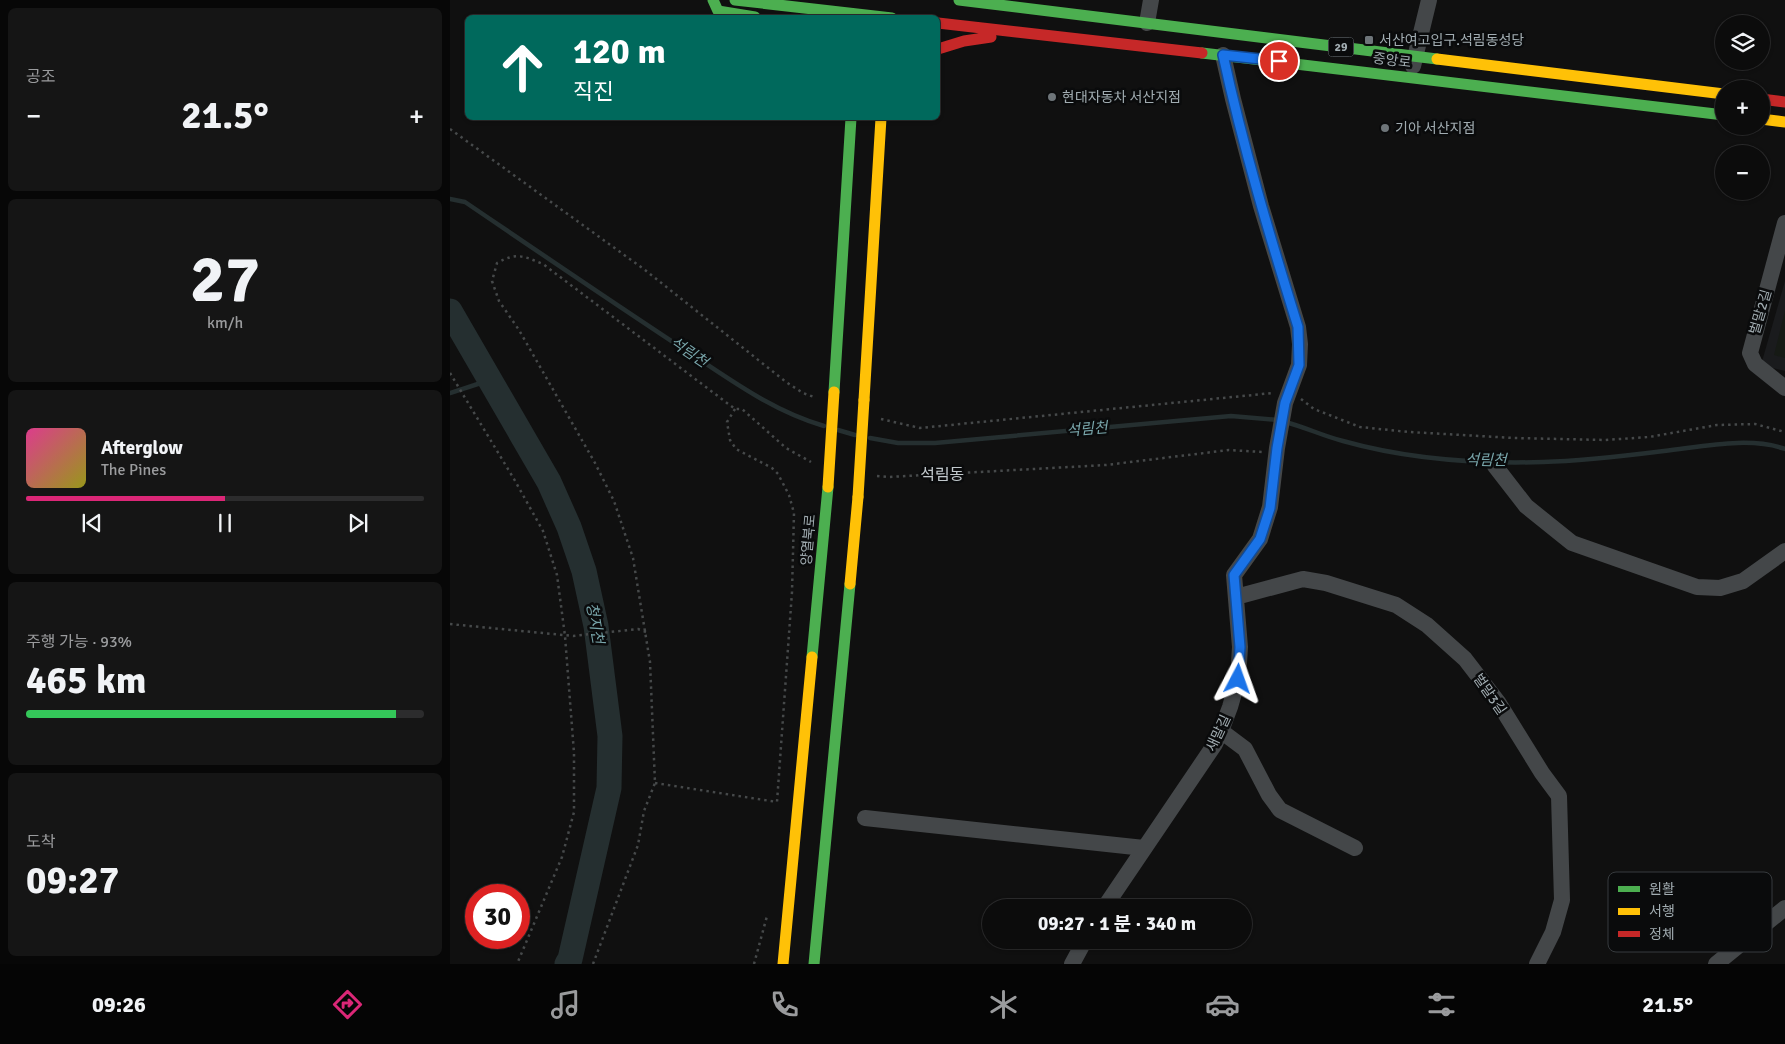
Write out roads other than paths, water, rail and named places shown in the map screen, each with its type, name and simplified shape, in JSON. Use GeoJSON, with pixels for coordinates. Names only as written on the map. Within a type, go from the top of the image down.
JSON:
{"type":"FeatureCollection","features":[{"type":"Feature","properties":{"kind":"main road"},"geometry":{"type":"LineString","coordinates":[[713,0],[718,11],[740,15]]}},
{"type":"Feature","properties":{"kind":"main road"},"geometry":{"type":"LineString","coordinates":[[735,0],[849,15]]}},
{"type":"Feature","properties":{"kind":"main road"},"geometry":{"type":"LineString","coordinates":[[857,0],[857,15]]}},
{"type":"Feature","properties":{"kind":"main road","name":"중앙로"},"geometry":{"type":"LineString","coordinates":[[961,0],[1715,93]]}},
{"type":"Feature","properties":{"kind":"main road","name":"중앙로"},"geometry":{"type":"LineString","coordinates":[[940,23],[1715,114]]}},
{"type":"Feature","properties":{"kind":"main road"},"geometry":{"type":"LineString","coordinates":[[940,48],[964,41],[1024,32]]}},
{"type":"Feature","properties":{"kind":"main road"},"geometry":{"type":"LineString","coordinates":[[1770,100],[1785,102]]}},
{"type":"Feature","properties":{"kind":"main road","name":"양열북로"},"geometry":{"type":"LineString","coordinates":[[783,964],[828,487],[850,120]]}},
{"type":"Feature","properties":{"kind":"main road"},"geometry":{"type":"LineString","coordinates":[[814,964],[858,497],[885,120]]}},
{"type":"Feature","properties":{"kind":"main road"},"geometry":{"type":"LineString","coordinates":[[1770,120],[1785,122]]}},
{"type":"Feature","properties":{"kind":"street"},"geometry":{"type":"LineString","coordinates":[[1147,23],[1151,0]]}},
{"type":"Feature","properties":{"kind":"street"},"geometry":{"type":"LineString","coordinates":[[1411,77],[1429,0]]}},
{"type":"Feature","properties":{"kind":"street","name":"새말길"},"geometry":{"type":"LineString","coordinates":[[1110,899],[1215,744],[1230,707],[1238,679],[1240,647],[1234,575],[1260,539],[1270,508],[1277,452],[1287,397],[1299,365],[1298,327],[1261,206],[1223,55]]}},
{"type":"Feature","properties":{"kind":"street","name":"벌말2길"},"geometry":{"type":"LineString","coordinates":[[1785,223],[1750,353],[1755,364],[1785,388]]}},
{"type":"Feature","properties":{"kind":"street"},"geometry":{"type":"LineString","coordinates":[[1496,466],[1526,506],[1572,543],[1697,586],[1720,588],[1743,581],[1785,551]]}},
{"type":"Feature","properties":{"kind":"street","name":"벌말3길"},"geometry":{"type":"LineString","coordinates":[[1236,597],[1303,579],[1326,583],[1396,605],[1427,625],[1466,659],[1498,702],[1542,773],[1559,796],[1562,900],[1553,932],[1537,964]]}},
{"type":"Feature","properties":{"kind":"street"},"geometry":{"type":"LineString","coordinates":[[1221,730],[1245,749],[1269,795],[1280,810],[1355,848]]}},
{"type":"Feature","properties":{"kind":"street"},"geometry":{"type":"LineString","coordinates":[[864,818],[1144,848]]}},
{"type":"Feature","properties":{"kind":"street"},"geometry":{"type":"LineString","coordinates":[[1772,919],[1785,908]]}},
{"type":"Feature","properties":{"kind":"street"},"geometry":{"type":"LineString","coordinates":[[1072,964],[1080,949]]}},
{"type":"Feature","properties":{"kind":"street"},"geometry":{"type":"LineString","coordinates":[[1716,964],[1731,952]]}},
{"type":"Feature","properties":{"kind":"waterway","name":"석림천"},"geometry":{"type":"LineString","coordinates":[[450,199],[465,202],[627,312],[750,392],[786,412],[824,426]]}},
{"type":"Feature","properties":{"kind":"waterway","name":"청지천"},"geometry":{"type":"LineString","coordinates":[[450,311],[549,482],[569,527],[584,571],[596,626],[610,736],[609,788],[570,959],[567,964]]}},
{"type":"Feature","properties":{"kind":"waterway"},"geometry":{"type":"LineString","coordinates":[[450,393],[490,380]]}},
{"type":"Feature","properties":{"kind":"waterway","name":"석림천"},"geometry":{"type":"LineString","coordinates":[[870,438],[898,443],[935,443],[1231,416],[1278,420]]}},
{"type":"Feature","properties":{"kind":"waterway","name":"석림천"},"geometry":{"type":"LineString","coordinates":[[1285,422],[1367,447],[1417,456],[1468,461],[1574,461],[1741,443],[1771,445],[1785,449]]}},
{"type":"Feature","properties":{"kind":"waterway","name":"석림천"},"geometry":{"type":"LineString","coordinates":[[838,430],[855,435]]}},
{"type":"Feature","properties":{"kind":"place","name":"서산여고입구.석림동성당"},"geometry":{"type":"Point","coordinates":[1369,40]}},
{"type":"Feature","properties":{"kind":"place","name":"현대자동차 서산지점"},"geometry":{"type":"Point","coordinates":[1052,97]}},
{"type":"Feature","properties":{"kind":"place","name":"기아 서산지점"},"geometry":{"type":"Point","coordinates":[1385,128]}},
{"type":"Feature","properties":{"kind":"district","name":"석림동"},"geometry":{"type":"Point","coordinates":[942,474]}}]}
